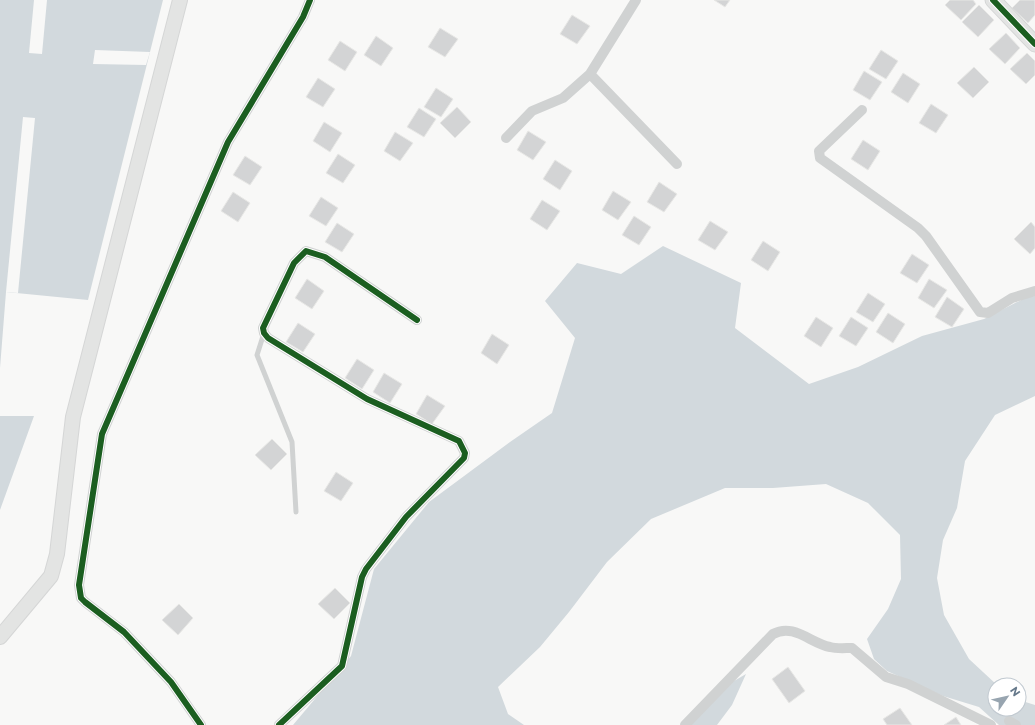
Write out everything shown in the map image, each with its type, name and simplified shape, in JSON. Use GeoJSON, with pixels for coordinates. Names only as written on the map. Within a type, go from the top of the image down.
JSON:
{"type":"FeatureCollection","features":[{"type":"Feature","properties":{"kind":"main road"},"geometry":{"type":"LineString","coordinates":[[993,0],[1035,44]]}},
{"type":"Feature","properties":{"kind":"street"},"geometry":{"type":"LineString","coordinates":[[0,638],[51,576],[57,554],[73,417],[180,0]]}},
{"type":"Feature","properties":{"kind":"street"},"geometry":{"type":"LineString","coordinates":[[201,725],[172,682],[124,632],[89,606],[81,598],[79,585],[100,441],[228,142],[303,17],[310,0]]}},
{"type":"Feature","properties":{"kind":"street"},"geometry":{"type":"LineString","coordinates":[[506,138],[532,111],[563,98],[590,74],[636,0]]}},
{"type":"Feature","properties":{"kind":"street"},"geometry":{"type":"LineString","coordinates":[[590,74],[677,164]]}},
{"type":"Feature","properties":{"kind":"street"},"geometry":{"type":"LineString","coordinates":[[862,110],[820,151],[820,158],[918,228],[926,236],[980,312],[988,313],[1012,298],[1035,291]]}},
{"type":"Feature","properties":{"kind":"street"},"geometry":{"type":"LineString","coordinates":[[279,725],[342,666],[364,573],[406,517],[464,458],[465,453],[459,441],[367,398],[268,338],[264,333],[263,328],[294,263],[306,251],[326,257],[417,320]]}},
{"type":"Feature","properties":{"kind":"street"},"geometry":{"type":"LineString","coordinates":[[685,725],[773,634],[788,630],[828,647],[852,648],[886,677],[908,684],[991,725]]}},
{"type":"Feature","properties":{"kind":"lane"},"geometry":{"type":"LineString","coordinates":[[264,333],[257,355],[292,442],[296,512]]}},
{"type":"Feature","properties":{"kind":"shaded area"},"geometry":{"type":"Polygon","coordinates":[[[0,0],[163,0],[88,300],[6,292],[0,368],[0,0]]]}},
{"type":"Feature","properties":{"kind":"shaded area"},"geometry":{"type":"Polygon","coordinates":[[[663,246],[741,283],[735,328],[809,384],[858,367],[922,336],[984,319],[1027,297],[1035,296],[1035,396],[995,415],[965,461],[957,508],[943,540],[937,578],[944,615],[969,659],[988,677],[987,677],[987,714],[979,707],[943,696],[887,671],[874,659],[867,639],[888,609],[901,579],[900,535],[868,503],[826,484],[773,488],[725,488],[651,519],[607,562],[540,647],[498,687],[508,714],[524,725],[293,725],[351,656],[374,569],[429,502],[552,413],[575,338],[545,301],[577,263],[621,274],[663,246]]]}},
{"type":"Feature","properties":{"kind":"shaded area"},"geometry":{"type":"Polygon","coordinates":[[[0,416],[34,416],[0,510],[0,416]]]}},
{"type":"Feature","properties":{"kind":"shaded area"},"geometry":{"type":"Polygon","coordinates":[[[746,674],[732,705],[717,725],[689,725],[722,688],[746,674]]]}},
{"type":"Feature","properties":{"kind":"shaded area"},"geometry":{"type":"Polygon","coordinates":[[[1027,702],[1035,705],[1035,725],[999,725],[990,717],[1027,717],[1027,702]]]}},
{"type":"Feature","properties":{"kind":"pier"},"geometry":{"type":"Polygon","coordinates":[[[34,0],[47,0],[42,54],[29,53],[34,0]]]}},
{"type":"Feature","properties":{"kind":"pier"},"geometry":{"type":"Polygon","coordinates":[[[95,50],[150,52],[146,65],[93,64],[95,50]]]}},
{"type":"Feature","properties":{"kind":"pier"},"geometry":{"type":"Polygon","coordinates":[[[23,117],[35,118],[18,293],[6,292],[23,117]]]}},
{"type":"Feature","properties":{"kind":"building"},"geometry":{"type":"Polygon","coordinates":[[[714,0],[730,0],[725,7],[714,0]]]}},
{"type":"Feature","properties":{"kind":"building"},"geometry":{"type":"Polygon","coordinates":[[[950,0],[973,0],[976,4],[961,20],[945,5],[950,0]]]}},
{"type":"Feature","properties":{"kind":"building"},"geometry":{"type":"Polygon","coordinates":[[[1020,0],[1035,0],[1035,15],[1028,23],[1012,8],[1020,0]]]}},
{"type":"Feature","properties":{"kind":"building"},"geometry":{"type":"Polygon","coordinates":[[[979,5],[994,20],[978,37],[962,22],[979,5]]]}},
{"type":"Feature","properties":{"kind":"building"},"geometry":{"type":"Polygon","coordinates":[[[572,15],[590,26],[577,44],[560,34],[572,15]]]}},
{"type":"Feature","properties":{"kind":"building"},"geometry":{"type":"Polygon","coordinates":[[[440,28],[458,39],[445,57],[428,47],[440,28]]]}},
{"type":"Feature","properties":{"kind":"building"},"geometry":{"type":"Polygon","coordinates":[[[1006,33],[1020,48],[1005,64],[989,49],[1006,33]]]}},
{"type":"Feature","properties":{"kind":"building"},"geometry":{"type":"Polygon","coordinates":[[[376,36],[393,48],[381,66],[364,55],[376,36]]]}},
{"type":"Feature","properties":{"kind":"building"},"geometry":{"type":"Polygon","coordinates":[[[340,41],[357,52],[345,71],[328,60],[340,41]]]}},
{"type":"Feature","properties":{"kind":"building"},"geometry":{"type":"Polygon","coordinates":[[[881,50],[898,61],[886,79],[869,69],[881,50]]]}},
{"type":"Feature","properties":{"kind":"building"},"geometry":{"type":"Polygon","coordinates":[[[1027,53],[1035,61],[1035,75],[1026,84],[1010,69],[1027,53]]]}},
{"type":"Feature","properties":{"kind":"building"},"geometry":{"type":"Polygon","coordinates":[[[974,67],[989,82],[973,98],[957,83],[974,67]]]}},
{"type":"Feature","properties":{"kind":"building"},"geometry":{"type":"Polygon","coordinates":[[[864,71],[882,82],[870,100],[853,90],[864,71]]]}},
{"type":"Feature","properties":{"kind":"building"},"geometry":{"type":"Polygon","coordinates":[[[903,73],[920,84],[908,103],[891,92],[903,73]]]}},
{"type":"Feature","properties":{"kind":"building"},"geometry":{"type":"Polygon","coordinates":[[[318,78],[335,89],[323,107],[306,97],[318,78]]]}},
{"type":"Feature","properties":{"kind":"building"},"geometry":{"type":"Polygon","coordinates":[[[436,88],[453,99],[441,117],[424,107],[436,88]]]}},
{"type":"Feature","properties":{"kind":"building"},"geometry":{"type":"Polygon","coordinates":[[[931,104],[948,115],[936,133],[919,123],[931,104]]]}},
{"type":"Feature","properties":{"kind":"building"},"geometry":{"type":"Polygon","coordinates":[[[457,107],[471,122],[455,138],[440,123],[457,107]]]}},
{"type":"Feature","properties":{"kind":"building"},"geometry":{"type":"Polygon","coordinates":[[[419,108],[436,119],[424,137],[407,127],[419,108]]]}},
{"type":"Feature","properties":{"kind":"building"},"geometry":{"type":"Polygon","coordinates":[[[324,122],[342,133],[330,152],[313,141],[324,122]]]}},
{"type":"Feature","properties":{"kind":"building"},"geometry":{"type":"Polygon","coordinates":[[[528,131],[546,142],[533,160],[517,150],[528,131]]]}},
{"type":"Feature","properties":{"kind":"building"},"geometry":{"type":"Polygon","coordinates":[[[395,132],[413,143],[400,161],[384,151],[395,132]]]}},
{"type":"Feature","properties":{"kind":"building"},"geometry":{"type":"Polygon","coordinates":[[[863,140],[880,151],[868,170],[851,159],[863,140]]]}},
{"type":"Feature","properties":{"kind":"building"},"geometry":{"type":"Polygon","coordinates":[[[338,154],[355,165],[343,183],[326,173],[338,154]]]}},
{"type":"Feature","properties":{"kind":"building"},"geometry":{"type":"Polygon","coordinates":[[[245,156],[262,167],[250,185],[233,175],[245,156]]]}},
{"type":"Feature","properties":{"kind":"building"},"geometry":{"type":"Polygon","coordinates":[[[555,160],[572,171],[560,190],[543,179],[555,160]]]}},
{"type":"Feature","properties":{"kind":"building"},"geometry":{"type":"Polygon","coordinates":[[[659,182],[677,194],[664,212],[647,202],[659,182]]]}},
{"type":"Feature","properties":{"kind":"building"},"geometry":{"type":"Polygon","coordinates":[[[613,191],[631,202],[618,220],[602,210],[613,191]]]}},
{"type":"Feature","properties":{"kind":"building"},"geometry":{"type":"Polygon","coordinates":[[[233,192],[250,203],[238,222],[221,211],[233,192]]]}},
{"type":"Feature","properties":{"kind":"building"},"geometry":{"type":"Polygon","coordinates":[[[321,197],[338,208],[326,226],[309,216],[321,197]]]}},
{"type":"Feature","properties":{"kind":"building"},"geometry":{"type":"Polygon","coordinates":[[[542,200],[560,211],[547,230],[530,219],[542,200]]]}},
{"type":"Feature","properties":{"kind":"building"},"geometry":{"type":"Polygon","coordinates":[[[634,216],[651,227],[639,245],[622,235],[634,216]]]}},
{"type":"Feature","properties":{"kind":"building"},"geometry":{"type":"Polygon","coordinates":[[[710,221],[728,232],[715,250],[698,240],[710,221]]]}},
{"type":"Feature","properties":{"kind":"building"},"geometry":{"type":"Polygon","coordinates":[[[1031,222],[1035,227],[1035,248],[1030,254],[1014,239],[1031,222]]]}},
{"type":"Feature","properties":{"kind":"building"},"geometry":{"type":"Polygon","coordinates":[[[337,223],[354,234],[342,252],[325,242],[337,223]]]}},
{"type":"Feature","properties":{"kind":"building"},"geometry":{"type":"Polygon","coordinates":[[[763,241],[780,252],[768,271],[751,260],[763,241]]]}},
{"type":"Feature","properties":{"kind":"building"},"geometry":{"type":"Polygon","coordinates":[[[912,254],[929,265],[917,283],[900,273],[912,254]]]}},
{"type":"Feature","properties":{"kind":"building"},"geometry":{"type":"Polygon","coordinates":[[[307,279],[324,291],[312,309],[295,298],[307,279]]]}},
{"type":"Feature","properties":{"kind":"building"},"geometry":{"type":"Polygon","coordinates":[[[929,279],[947,290],[934,308],[918,298],[929,279]]]}},
{"type":"Feature","properties":{"kind":"building"},"geometry":{"type":"Polygon","coordinates":[[[868,293],[885,304],[873,322],[856,312],[868,293]]]}},
{"type":"Feature","properties":{"kind":"building"},"geometry":{"type":"Polygon","coordinates":[[[947,297],[964,309],[952,327],[935,317],[947,297]]]}},
{"type":"Feature","properties":{"kind":"building"},"geometry":{"type":"Polygon","coordinates":[[[888,313],[905,324],[893,343],[876,332],[888,313]]]}},
{"type":"Feature","properties":{"kind":"building"},"geometry":{"type":"Polygon","coordinates":[[[816,317],[833,328],[821,347],[804,336],[816,317]]]}},
{"type":"Feature","properties":{"kind":"building"},"geometry":{"type":"Polygon","coordinates":[[[851,317],[868,328],[856,346],[839,336],[851,317]]]}},
{"type":"Feature","properties":{"kind":"building"},"geometry":{"type":"Polygon","coordinates":[[[298,323],[315,334],[303,352],[286,342],[298,323]]]}},
{"type":"Feature","properties":{"kind":"building"},"geometry":{"type":"Polygon","coordinates":[[[492,334],[509,345],[497,364],[481,353],[492,334]]]}},
{"type":"Feature","properties":{"kind":"building"},"geometry":{"type":"Polygon","coordinates":[[[357,359],[374,370],[362,389],[345,378],[357,359]]]}},
{"type":"Feature","properties":{"kind":"building"},"geometry":{"type":"Polygon","coordinates":[[[384,373],[402,384],[390,403],[373,392],[384,373]]]}},
{"type":"Feature","properties":{"kind":"building"},"geometry":{"type":"Polygon","coordinates":[[[427,395],[445,406],[432,424],[416,414],[427,395]]]}},
{"type":"Feature","properties":{"kind":"building"},"geometry":{"type":"Polygon","coordinates":[[[272,439],[287,454],[271,470],[255,455],[272,439]]]}},
{"type":"Feature","properties":{"kind":"building"},"geometry":{"type":"Polygon","coordinates":[[[336,472],[353,483],[341,501],[324,491],[336,472]]]}},
{"type":"Feature","properties":{"kind":"building"},"geometry":{"type":"Polygon","coordinates":[[[335,588],[350,603],[334,619],[318,604],[335,588]]]}},
{"type":"Feature","properties":{"kind":"building"},"geometry":{"type":"Polygon","coordinates":[[[179,604],[193,618],[178,635],[162,620],[179,604]]]}},
{"type":"Feature","properties":{"kind":"building"},"geometry":{"type":"Polygon","coordinates":[[[788,667],[805,691],[789,703],[772,679],[788,667]]]}},
{"type":"Feature","properties":{"kind":"building"},"geometry":{"type":"Polygon","coordinates":[[[900,708],[912,725],[887,725],[883,719],[900,708]]]}},
{"type":"Feature","properties":{"kind":"building"},"geometry":{"type":"Polygon","coordinates":[[[956,717],[961,725],[944,725],[956,717]]]}},
{"type":"Feature","properties":{"kind":"cycle path"},"geometry":{"type":"LineString","coordinates":[[201,725],[171,682],[124,632],[81,598],[79,585],[102,434],[228,142],[303,17],[310,0]]}},
{"type":"Feature","properties":{"kind":"cycle path"},"geometry":{"type":"LineString","coordinates":[[993,0],[1035,44]]}},
{"type":"Feature","properties":{"kind":"cycle path"},"geometry":{"type":"LineString","coordinates":[[279,725],[342,666],[362,577],[366,569],[406,517],[464,458],[465,453],[459,441],[367,399],[268,338],[264,333],[263,328],[294,263],[306,251],[325,257],[417,320]]}}]}
